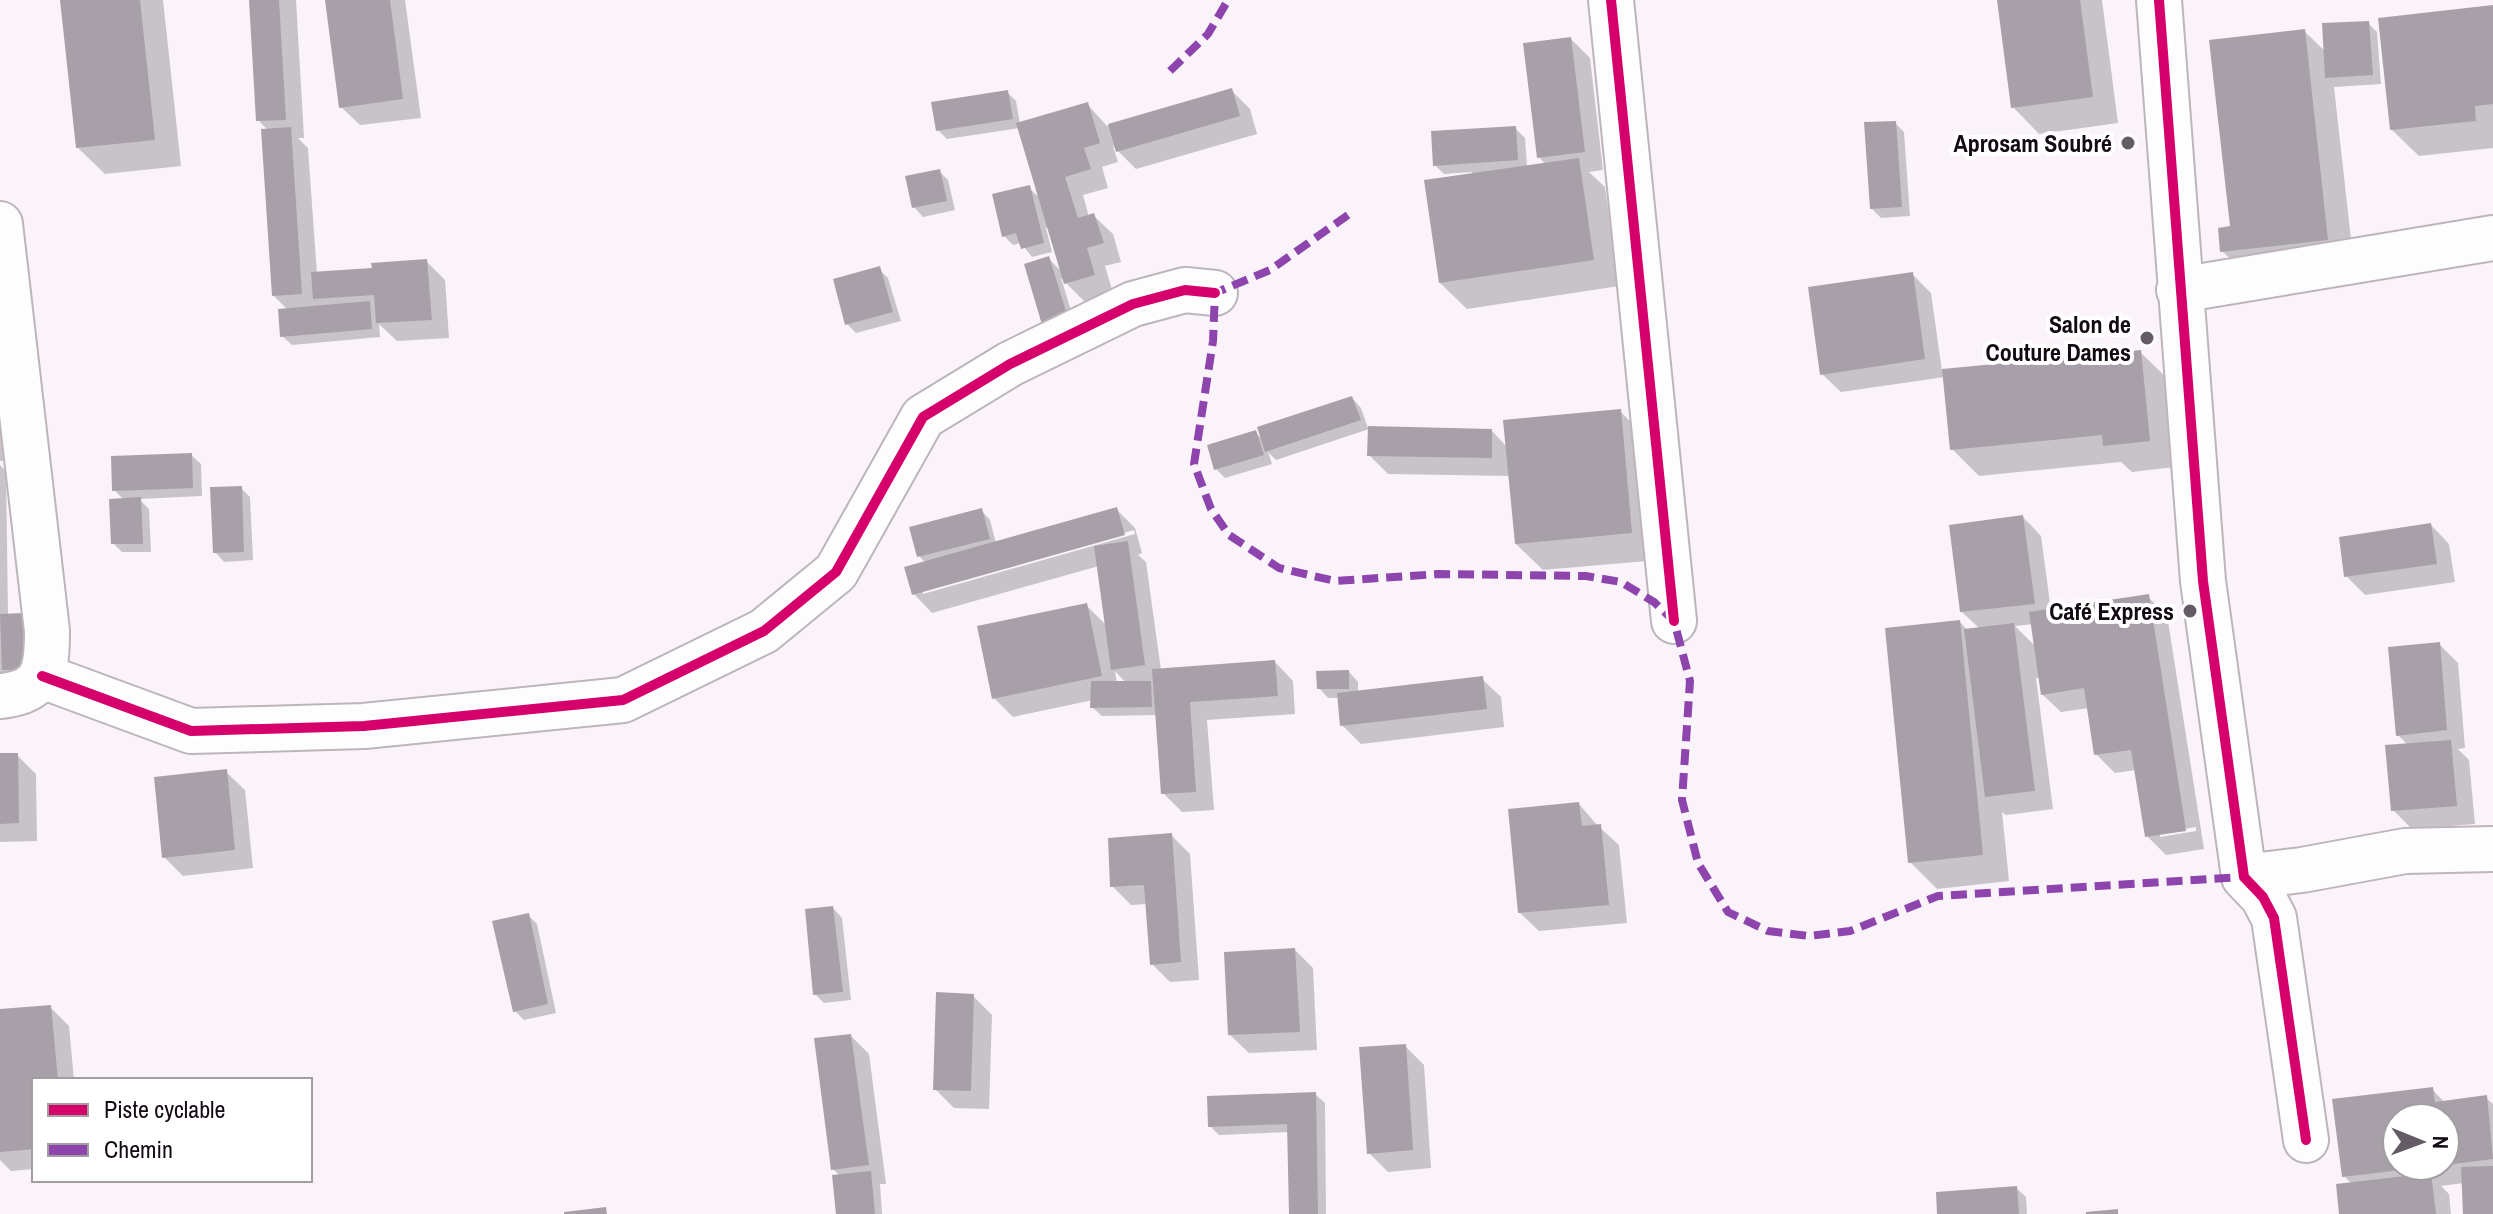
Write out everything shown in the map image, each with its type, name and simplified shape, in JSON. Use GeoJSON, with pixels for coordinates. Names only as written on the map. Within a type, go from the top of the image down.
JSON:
{"type":"FeatureCollection","features":[{"type":"Feature","properties":{"kind":"street"},"geometry":{"type":"LineString","coordinates":[[1611,0],[1674,621]]}},
{"type":"Feature","properties":{"kind":"street"},"geometry":{"type":"LineString","coordinates":[[2159,0],[2203,581],[2244,877],[2263,897],[2274,918],[2306,1140]]}},
{"type":"Feature","properties":{"kind":"street"},"geometry":{"type":"LineString","coordinates":[[0,224],[47,631],[42,676],[22,694],[0,696]]}},
{"type":"Feature","properties":{"kind":"street"},"geometry":{"type":"LineString","coordinates":[[2179,290],[2493,238]]}},
{"type":"Feature","properties":{"kind":"street"},"geometry":{"type":"LineString","coordinates":[[42,676],[191,731],[364,726],[623,700],[764,631],[836,572],[923,417],[1010,364],[1133,304],[1185,290],[1215,293]]}},
{"type":"Feature","properties":{"kind":"street"},"geometry":{"type":"LineString","coordinates":[[2244,877],[2405,851],[2493,849]]}},
{"type":"Feature","properties":{"kind":"building"},"geometry":{"type":"Polygon","coordinates":[[[60,0],[140,0],[155,140],[76,148],[60,0]]]}},
{"type":"Feature","properties":{"kind":"building"},"geometry":{"type":"Polygon","coordinates":[[[249,0],[279,0],[286,120],[256,121],[249,0]]]}},
{"type":"Feature","properties":{"kind":"building"},"geometry":{"type":"Polygon","coordinates":[[[325,0],[390,0],[403,99],[339,108],[325,0]]]}},
{"type":"Feature","properties":{"kind":"building"},"geometry":{"type":"Polygon","coordinates":[[[1997,0],[2080,0],[2093,97],[2011,108],[1997,0]]]}},
{"type":"Feature","properties":{"kind":"building"},"geometry":{"type":"Polygon","coordinates":[[[2493,5],[2493,104],[2475,106],[2476,121],[2390,130],[2378,18],[2493,5]]]}},
{"type":"Feature","properties":{"kind":"building"},"geometry":{"type":"Polygon","coordinates":[[[2369,21],[2373,75],[2325,78],[2322,23],[2369,21]]]}},
{"type":"Feature","properties":{"kind":"building"},"geometry":{"type":"Polygon","coordinates":[[[2305,29],[2328,240],[2220,252],[2218,228],[2230,226],[2209,40],[2305,29]]]}},
{"type":"Feature","properties":{"kind":"building"},"geometry":{"type":"Polygon","coordinates":[[[1571,37],[1585,152],[1537,158],[1523,43],[1571,37]]]}},
{"type":"Feature","properties":{"kind":"building"},"geometry":{"type":"Polygon","coordinates":[[[1232,88],[1240,116],[1116,152],[1108,124],[1232,88]]]}},
{"type":"Feature","properties":{"kind":"building"},"geometry":{"type":"Polygon","coordinates":[[[1008,90],[1013,119],[936,131],[931,102],[1008,90]]]}},
{"type":"Feature","properties":{"kind":"building"},"geometry":{"type":"Polygon","coordinates":[[[1088,102],[1100,143],[1084,148],[1091,169],[1065,177],[1078,218],[1094,213],[1104,243],[1087,248],[1095,275],[1064,284],[1016,123],[1088,102]]]}},
{"type":"Feature","properties":{"kind":"building"},"geometry":{"type":"Polygon","coordinates":[[[1896,121],[1902,207],[1870,209],[1864,122],[1896,121]]]}},
{"type":"Feature","properties":{"kind":"building"},"geometry":{"type":"Polygon","coordinates":[[[1516,126],[1518,160],[1433,166],[1431,131],[1516,126]]]}},
{"type":"Feature","properties":{"kind":"building"},"geometry":{"type":"Polygon","coordinates":[[[291,127],[302,294],[272,296],[261,129],[291,127]]]}},
{"type":"Feature","properties":{"kind":"building"},"geometry":{"type":"Polygon","coordinates":[[[1579,158],[1594,260],[1439,283],[1424,180],[1579,158]]]}},
{"type":"Feature","properties":{"kind":"building"},"geometry":{"type":"Polygon","coordinates":[[[940,169],[947,201],[912,208],[905,176],[940,169]]]}},
{"type":"Feature","properties":{"kind":"building"},"geometry":{"type":"Polygon","coordinates":[[[1030,185],[1044,243],[1021,249],[1016,233],[1002,237],[992,194],[1030,185]]]}},
{"type":"Feature","properties":{"kind":"building"},"geometry":{"type":"Polygon","coordinates":[[[1049,256],[1069,321],[1043,328],[1024,264],[1049,256]]]}},
{"type":"Feature","properties":{"kind":"building"},"geometry":{"type":"Polygon","coordinates":[[[427,259],[432,320],[376,323],[374,295],[313,299],[311,272],[372,268],[371,263],[427,259]]]}},
{"type":"Feature","properties":{"kind":"building"},"geometry":{"type":"Polygon","coordinates":[[[880,266],[893,312],[845,325],[833,279],[880,266]]]}},
{"type":"Feature","properties":{"kind":"building"},"geometry":{"type":"Polygon","coordinates":[[[1913,272],[1925,359],[1820,375],[1808,287],[1913,272]]]}},
{"type":"Feature","properties":{"kind":"building"},"geometry":{"type":"Polygon","coordinates":[[[370,301],[372,329],[280,337],[278,309],[370,301]]]}},
{"type":"Feature","properties":{"kind":"building"},"geometry":{"type":"Polygon","coordinates":[[[2141,350],[2150,441],[2103,446],[2102,435],[1950,450],[1942,369],[2141,350]]]}},
{"type":"Feature","properties":{"kind":"building"},"geometry":{"type":"Polygon","coordinates":[[[1352,396],[1361,420],[1265,452],[1257,427],[1352,396]]]}},
{"type":"Feature","properties":{"kind":"building"},"geometry":{"type":"Polygon","coordinates":[[[1621,409],[1632,533],[1515,544],[1503,420],[1621,409]]]}},
{"type":"Feature","properties":{"kind":"building"},"geometry":{"type":"Polygon","coordinates":[[[1368,426],[1492,429],[1492,458],[1367,456],[1368,426]]]}},
{"type":"Feature","properties":{"kind":"building"},"geometry":{"type":"Polygon","coordinates":[[[1256,430],[1264,455],[1214,470],[1207,445],[1256,430]]]}},
{"type":"Feature","properties":{"kind":"building"},"geometry":{"type":"Polygon","coordinates":[[[192,453],[193,488],[112,491],[111,456],[192,453]]]}},
{"type":"Feature","properties":{"kind":"building"},"geometry":{"type":"Polygon","coordinates":[[[242,486],[244,552],[213,553],[210,487],[242,486]]]}},
{"type":"Feature","properties":{"kind":"building"},"geometry":{"type":"Polygon","coordinates":[[[141,497],[143,544],[111,544],[109,499],[141,497]]]}},
{"type":"Feature","properties":{"kind":"building"},"geometry":{"type":"Polygon","coordinates":[[[1117,507],[1125,535],[912,595],[904,567],[1117,507]]]}},
{"type":"Feature","properties":{"kind":"building"},"geometry":{"type":"Polygon","coordinates":[[[982,508],[990,539],[917,557],[909,527],[982,508]]]}},
{"type":"Feature","properties":{"kind":"building"},"geometry":{"type":"Polygon","coordinates":[[[2023,515],[2035,604],[1960,612],[1949,525],[2023,515]]]}},
{"type":"Feature","properties":{"kind":"building"},"geometry":{"type":"Polygon","coordinates":[[[2431,523],[2437,564],[2344,577],[2339,537],[2431,523]]]}},
{"type":"Feature","properties":{"kind":"building"},"geometry":{"type":"Polygon","coordinates":[[[1128,541],[1145,665],[1111,670],[1094,546],[1128,541]]]}},
{"type":"Feature","properties":{"kind":"building"},"geometry":{"type":"Polygon","coordinates":[[[2149,594],[2186,831],[2145,837],[2131,750],[2094,755],[2084,688],[2041,695],[2029,612],[2149,594]]]}},
{"type":"Feature","properties":{"kind":"building"},"geometry":{"type":"Polygon","coordinates":[[[1087,603],[1102,676],[992,699],[977,626],[1087,603]]]}},
{"type":"Feature","properties":{"kind":"building"},"geometry":{"type":"Polygon","coordinates":[[[23,613],[26,670],[2,670],[0,614],[23,613]]]}},
{"type":"Feature","properties":{"kind":"building"},"geometry":{"type":"Polygon","coordinates":[[[1960,620],[1983,855],[1908,863],[1885,628],[1960,620]]]}},
{"type":"Feature","properties":{"kind":"building"},"geometry":{"type":"Polygon","coordinates":[[[2014,623],[2035,791],[1985,797],[1964,629],[2014,623]]]}},
{"type":"Feature","properties":{"kind":"building"},"geometry":{"type":"Polygon","coordinates":[[[2440,642],[2447,730],[2396,736],[2388,647],[2440,642]]]}},
{"type":"Feature","properties":{"kind":"building"},"geometry":{"type":"Polygon","coordinates":[[[1275,660],[1278,696],[1190,702],[1196,792],[1161,794],[1152,669],[1275,660]]]}},
{"type":"Feature","properties":{"kind":"building"},"geometry":{"type":"Polygon","coordinates":[[[1349,670],[1349,689],[1317,689],[1316,671],[1349,670]]]}},
{"type":"Feature","properties":{"kind":"building"},"geometry":{"type":"Polygon","coordinates":[[[1483,676],[1487,709],[1340,726],[1337,693],[1483,676]]]}},
{"type":"Feature","properties":{"kind":"building"},"geometry":{"type":"Polygon","coordinates":[[[1091,681],[1151,681],[1152,707],[1090,708],[1091,681]]]}},
{"type":"Feature","properties":{"kind":"building"},"geometry":{"type":"Polygon","coordinates":[[[2451,740],[2457,806],[2391,811],[2385,745],[2451,740]]]}},
{"type":"Feature","properties":{"kind":"building"},"geometry":{"type":"Polygon","coordinates":[[[0,753],[18,753],[19,823],[0,824],[0,753]]]}},
{"type":"Feature","properties":{"kind":"building"},"geometry":{"type":"Polygon","coordinates":[[[227,769],[235,850],[162,858],[154,777],[227,769]]]}},
{"type":"Feature","properties":{"kind":"building"},"geometry":{"type":"Polygon","coordinates":[[[1579,802],[1582,826],[1601,824],[1609,905],[1518,913],[1508,809],[1579,802]]]}},
{"type":"Feature","properties":{"kind":"building"},"geometry":{"type":"Polygon","coordinates":[[[1172,833],[1181,962],[1150,965],[1144,885],[1110,887],[1108,838],[1172,833]]]}},
{"type":"Feature","properties":{"kind":"building"},"geometry":{"type":"Polygon","coordinates":[[[833,906],[843,992],[813,995],[805,909],[833,906]]]}},
{"type":"Feature","properties":{"kind":"building"},"geometry":{"type":"Polygon","coordinates":[[[529,913],[548,1004],[513,1012],[492,921],[529,913]]]}},
{"type":"Feature","properties":{"kind":"building"},"geometry":{"type":"Polygon","coordinates":[[[1295,948],[1300,1032],[1228,1035],[1224,952],[1295,948]]]}},
{"type":"Feature","properties":{"kind":"building"},"geometry":{"type":"Polygon","coordinates":[[[936,992],[974,994],[971,1091],[933,1090],[936,992]]]}},
{"type":"Feature","properties":{"kind":"building"},"geometry":{"type":"Polygon","coordinates":[[[51,1005],[58,1078],[32,1078],[32,1149],[0,1152],[0,1009],[51,1005]]]}},
{"type":"Feature","properties":{"kind":"building"},"geometry":{"type":"Polygon","coordinates":[[[851,1034],[869,1165],[831,1170],[814,1038],[851,1034]]]}},
{"type":"Feature","properties":{"kind":"building"},"geometry":{"type":"Polygon","coordinates":[[[1406,1044],[1413,1150],[1367,1154],[1359,1047],[1406,1044]]]}},
{"type":"Feature","properties":{"kind":"building"},"geometry":{"type":"Polygon","coordinates":[[[2433,1087],[2435,1102],[2381,1102],[2381,1172],[2342,1177],[2332,1099],[2433,1087]]]}},
{"type":"Feature","properties":{"kind":"building"},"geometry":{"type":"Polygon","coordinates":[[[1316,1092],[1318,1214],[1289,1214],[1287,1124],[1208,1127],[1207,1096],[1316,1092]]]}},
{"type":"Feature","properties":{"kind":"building"},"geometry":{"type":"Polygon","coordinates":[[[2487,1095],[2493,1159],[2461,1163],[2461,1102],[2435,1102],[2487,1095]]]}},
{"type":"Feature","properties":{"kind":"building"},"geometry":{"type":"Polygon","coordinates":[[[2493,1166],[2493,1214],[2463,1214],[2461,1167],[2493,1166]]]}},
{"type":"Feature","properties":{"kind":"building"},"geometry":{"type":"Polygon","coordinates":[[[871,1171],[875,1214],[836,1214],[832,1175],[871,1171]]]}},
{"type":"Feature","properties":{"kind":"building"},"geometry":{"type":"Polygon","coordinates":[[[2381,1179],[2381,1182],[2432,1182],[2436,1214],[2339,1214],[2336,1184],[2381,1179]]]}},
{"type":"Feature","properties":{"kind":"building"},"geometry":{"type":"Polygon","coordinates":[[[2017,1186],[2019,1214],[1937,1214],[1936,1192],[2017,1186]]]}},
{"type":"Feature","properties":{"kind":"building"},"geometry":{"type":"Polygon","coordinates":[[[606,1207],[607,1214],[564,1214],[564,1212],[606,1207]]]}},
{"type":"Feature","properties":{"kind":"building"},"geometry":{"type":"Polygon","coordinates":[[[2118,1209],[2118,1214],[2086,1214],[2086,1212],[2118,1209]]]}},
{"type":"Feature","properties":{"kind":"marked path"},"geometry":{"type":"LineString","coordinates":[[1170,71],[1208,34],[1228,0]]}},
{"type":"Feature","properties":{"kind":"marked path"},"geometry":{"type":"LineString","coordinates":[[1348,215],[1270,270],[1215,293],[1213,341],[1194,464],[1211,509],[1229,535],[1279,568],[1335,581],[1439,574],[1586,576],[1621,582],[1654,602],[1674,621],[1690,681],[1682,800],[1698,863],[1728,912],[1768,931],[1809,936],[1850,931],[1938,896],[2244,877]]}},
{"type":"Feature","properties":{"kind":"cycle path"},"geometry":{"type":"LineString","coordinates":[[1611,0],[1674,621]]}},
{"type":"Feature","properties":{"kind":"cycle path"},"geometry":{"type":"LineString","coordinates":[[2159,0],[2203,581],[2244,877],[2263,897],[2274,918],[2306,1140]]}},
{"type":"Feature","properties":{"kind":"cycle path"},"geometry":{"type":"LineString","coordinates":[[42,676],[191,731],[364,726],[623,700],[764,631],[836,572],[923,417],[1010,364],[1133,304],[1185,290],[1215,293]]}},
{"type":"Feature","properties":{"kind":"place","name":"Aprosam Soubré"},"geometry":{"type":"Point","coordinates":[2128,143]}},
{"type":"Feature","properties":{"kind":"place","name":"Salon de Couture Dames"},"geometry":{"type":"Point","coordinates":[2147,338]}},
{"type":"Feature","properties":{"kind":"place","name":"Café Express"},"geometry":{"type":"Point","coordinates":[2190,611]}}]}
